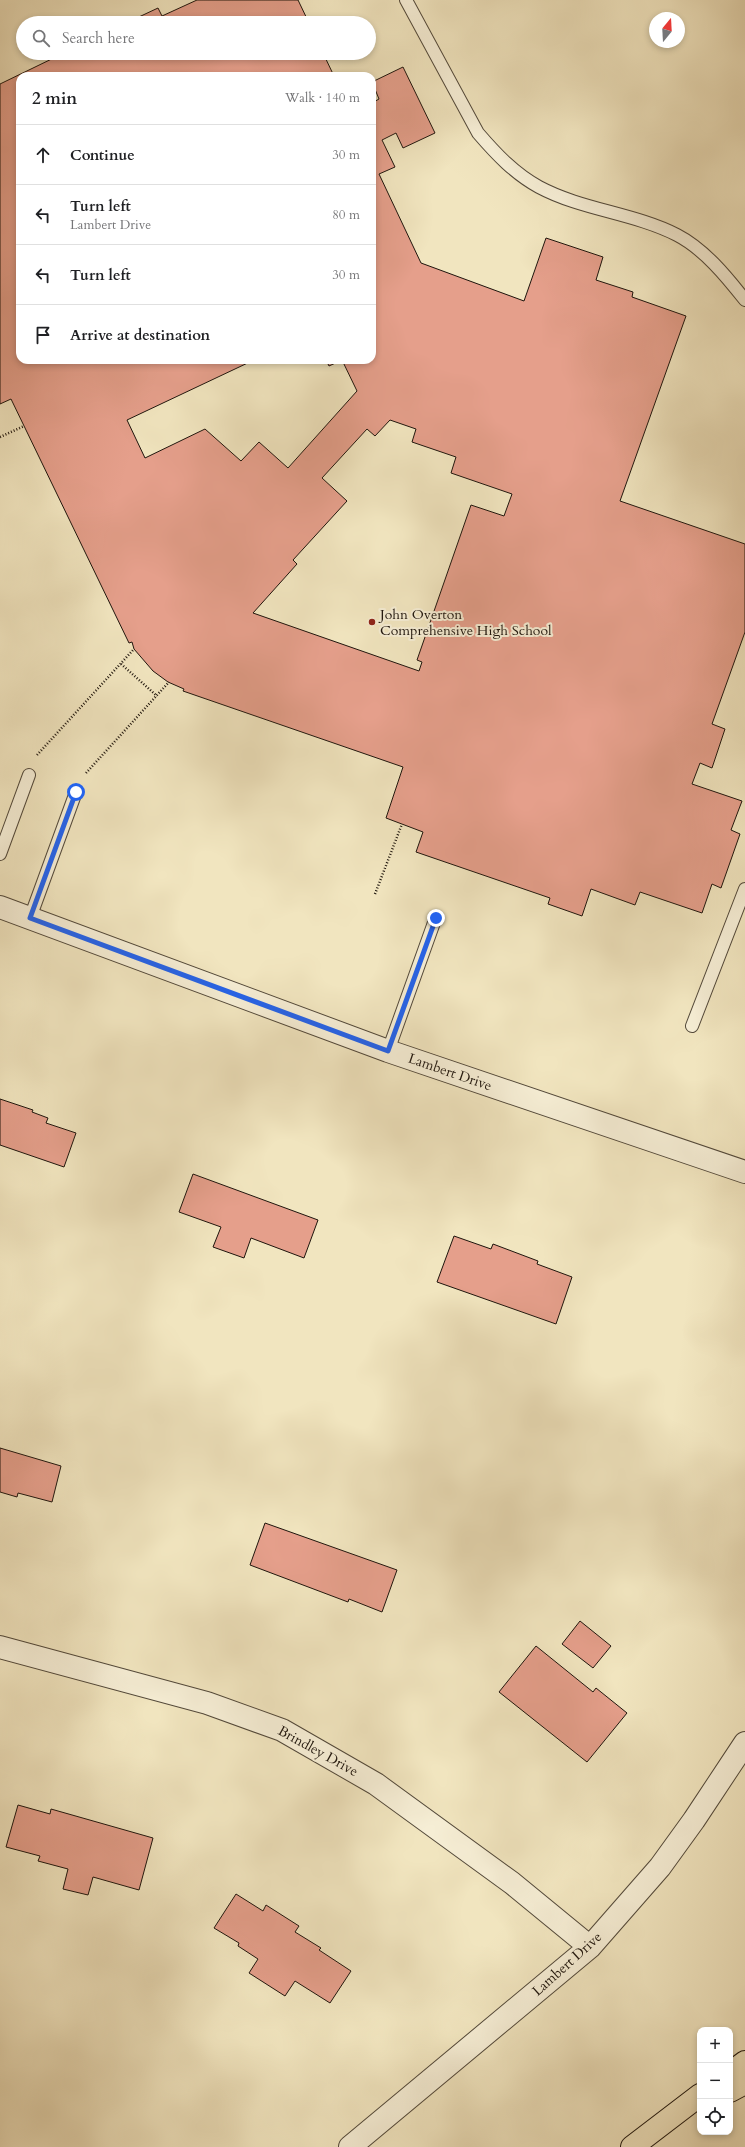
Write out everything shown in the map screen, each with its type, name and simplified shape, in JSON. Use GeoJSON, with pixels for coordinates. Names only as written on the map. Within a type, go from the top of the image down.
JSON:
{"type":"FeatureCollection","features":[{"type":"Feature","properties":{"kind":"highway"},"geometry":{"type":"LineString","coordinates":[[733,2071],[745,2062]]}},
{"type":"Feature","properties":{"kind":"highway"},"geometry":{"type":"LineString","coordinates":[[733,2089],[745,2082]]}},
{"type":"Feature","properties":{"kind":"highway"},"geometry":{"type":"LineString","coordinates":[[633,2147],[697,2097]]}},
{"type":"Feature","properties":{"kind":"highway"},"geometry":{"type":"LineString","coordinates":[[633,2147],[697,2111]]}},
{"type":"Feature","properties":{"kind":"street","name":"Lambert Drive"},"geometry":{"type":"LineString","coordinates":[[0,907],[388,1051],[745,1172]]}},
{"type":"Feature","properties":{"kind":"street","name":"Brindley Drive"},"geometry":{"type":"LineString","coordinates":[[0,1647],[207,1703],[282,1730],[376,1784],[512,1883],[590,1947]]}},
{"type":"Feature","properties":{"kind":"street","name":"Lambert Drive"},"geometry":{"type":"LineString","coordinates":[[350,2147],[590,1947],[660,1867],[694,1820],[745,1743]]}},
{"type":"Feature","properties":{"kind":"lane"},"geometry":{"type":"LineString","coordinates":[[406,0],[478,133],[493,151],[512,169],[540,187],[567,198],[654,225],[678,236],[706,256],[745,300]]}},
{"type":"Feature","properties":{"kind":"lane"},"geometry":{"type":"LineString","coordinates":[[0,854],[29,776]]}},
{"type":"Feature","properties":{"kind":"lane"},"geometry":{"type":"LineString","coordinates":[[30,918],[76,792]]}},
{"type":"Feature","properties":{"kind":"lane"},"geometry":{"type":"LineString","coordinates":[[692,1026],[745,889]]}},
{"type":"Feature","properties":{"kind":"lane"},"geometry":{"type":"LineString","coordinates":[[388,1051],[436,918]]}},
{"type":"Feature","properties":{"kind":"path"},"geometry":{"type":"LineString","coordinates":[[0,437],[24,426]]}},
{"type":"Feature","properties":{"kind":"path"},"geometry":{"type":"LineString","coordinates":[[37,756],[134,649]]}},
{"type":"Feature","properties":{"kind":"path"},"geometry":{"type":"LineString","coordinates":[[121,664],[157,696]]}},
{"type":"Feature","properties":{"kind":"path"},"geometry":{"type":"LineString","coordinates":[[81,778],[169,682]]}},
{"type":"Feature","properties":{"kind":"path"},"geometry":{"type":"LineString","coordinates":[[375,894],[402,824]]}},
{"type":"Feature","properties":{"kind":"building"},"geometry":{"type":"Polygon","coordinates":[[[197,0],[298,0],[306,16],[162,16],[197,0]]]}},
{"type":"Feature","properties":{"kind":"building"},"geometry":{"type":"Polygon","coordinates":[[[158,8],[162,16],[141,16],[158,8]]]}},
{"type":"Feature","properties":{"kind":"building"},"geometry":{"type":"Polygon","coordinates":[[[50,60],[326,60],[332,72],[25,72],[50,60]]]}},
{"type":"Feature","properties":{"kind":"building"},"geometry":{"type":"Polygon","coordinates":[[[403,67],[435,133],[403,148],[396,133],[382,140],[395,167],[379,174],[421,263],[524,301],[546,238],[603,257],[596,280],[633,292],[632,297],[686,316],[620,501],[745,544],[745,632],[712,724],[725,729],[712,768],[700,763],[692,784],[742,801],[731,830],[740,834],[721,888],[712,884],[702,913],[640,892],[635,905],[591,889],[582,916],[548,904],[550,898],[416,852],[423,832],[386,818],[403,767],[183,691],[184,689],[168,682],[153,671],[134,649],[132,642],[129,643],[11,399],[0,404],[0,84],[16,76],[16,364],[246,364],[127,420],[145,458],[205,429],[241,461],[259,442],[288,468],[357,391],[344,364],[376,364],[376,101],[379,99],[376,92],[376,80],[403,67]],[[390,420],[375,436],[367,429],[322,478],[347,501],[293,560],[297,564],[253,613],[419,671],[422,662],[417,660],[471,505],[504,516],[512,494],[451,473],[456,457],[412,442],[416,429],[390,420]]]}},
{"type":"Feature","properties":{"kind":"building"},"geometry":{"type":"Polygon","coordinates":[[[0,1099],[33,1110],[32,1112],[48,1118],[46,1123],[76,1133],[64,1167],[0,1145],[0,1099]]]}},
{"type":"Feature","properties":{"kind":"building"},"geometry":{"type":"Polygon","coordinates":[[[193,1174],[318,1220],[304,1258],[251,1238],[244,1258],[213,1247],[221,1227],[179,1212],[193,1174]]]}},
{"type":"Feature","properties":{"kind":"building"},"geometry":{"type":"Polygon","coordinates":[[[454,1236],[491,1249],[493,1244],[538,1261],[537,1264],[572,1277],[556,1324],[437,1282],[454,1236]]]}},
{"type":"Feature","properties":{"kind":"building"},"geometry":{"type":"Polygon","coordinates":[[[0,1448],[61,1466],[52,1502],[18,1493],[17,1497],[0,1492],[0,1448]]]}},
{"type":"Feature","properties":{"kind":"building"},"geometry":{"type":"Polygon","coordinates":[[[265,1523],[397,1570],[382,1612],[349,1599],[348,1602],[250,1565],[265,1523]]]}},
{"type":"Feature","properties":{"kind":"building"},"geometry":{"type":"Polygon","coordinates":[[[580,1621],[611,1646],[593,1668],[562,1644],[580,1621]]]}},
{"type":"Feature","properties":{"kind":"building"},"geometry":{"type":"Polygon","coordinates":[[[536,1646],[593,1692],[596,1688],[627,1713],[587,1762],[499,1692],[536,1646]]]}},
{"type":"Feature","properties":{"kind":"building"},"geometry":{"type":"Polygon","coordinates":[[[18,1805],[50,1814],[51,1809],[153,1838],[139,1890],[93,1877],[88,1895],[63,1889],[68,1869],[38,1861],[40,1856],[6,1847],[18,1805]]]}},
{"type":"Feature","properties":{"kind":"building"},"geometry":{"type":"Polygon","coordinates":[[[236,1894],[263,1911],[266,1905],[299,1926],[295,1932],[321,1948],[319,1950],[351,1971],[330,2003],[295,1981],[285,1996],[249,1973],[258,1959],[238,1946],[239,1943],[214,1928],[236,1894]]]}},
{"type":"Feature","properties":{"kind":"place","name":"John Overton Comprehensive High School"},"geometry":{"type":"Point","coordinates":[372,622]}},
{"type":"Feature","properties":{"kind":"route"},"geometry":{"type":"LineString","coordinates":[[76,792],[30,918],[388,1051],[436,918]]}}]}
